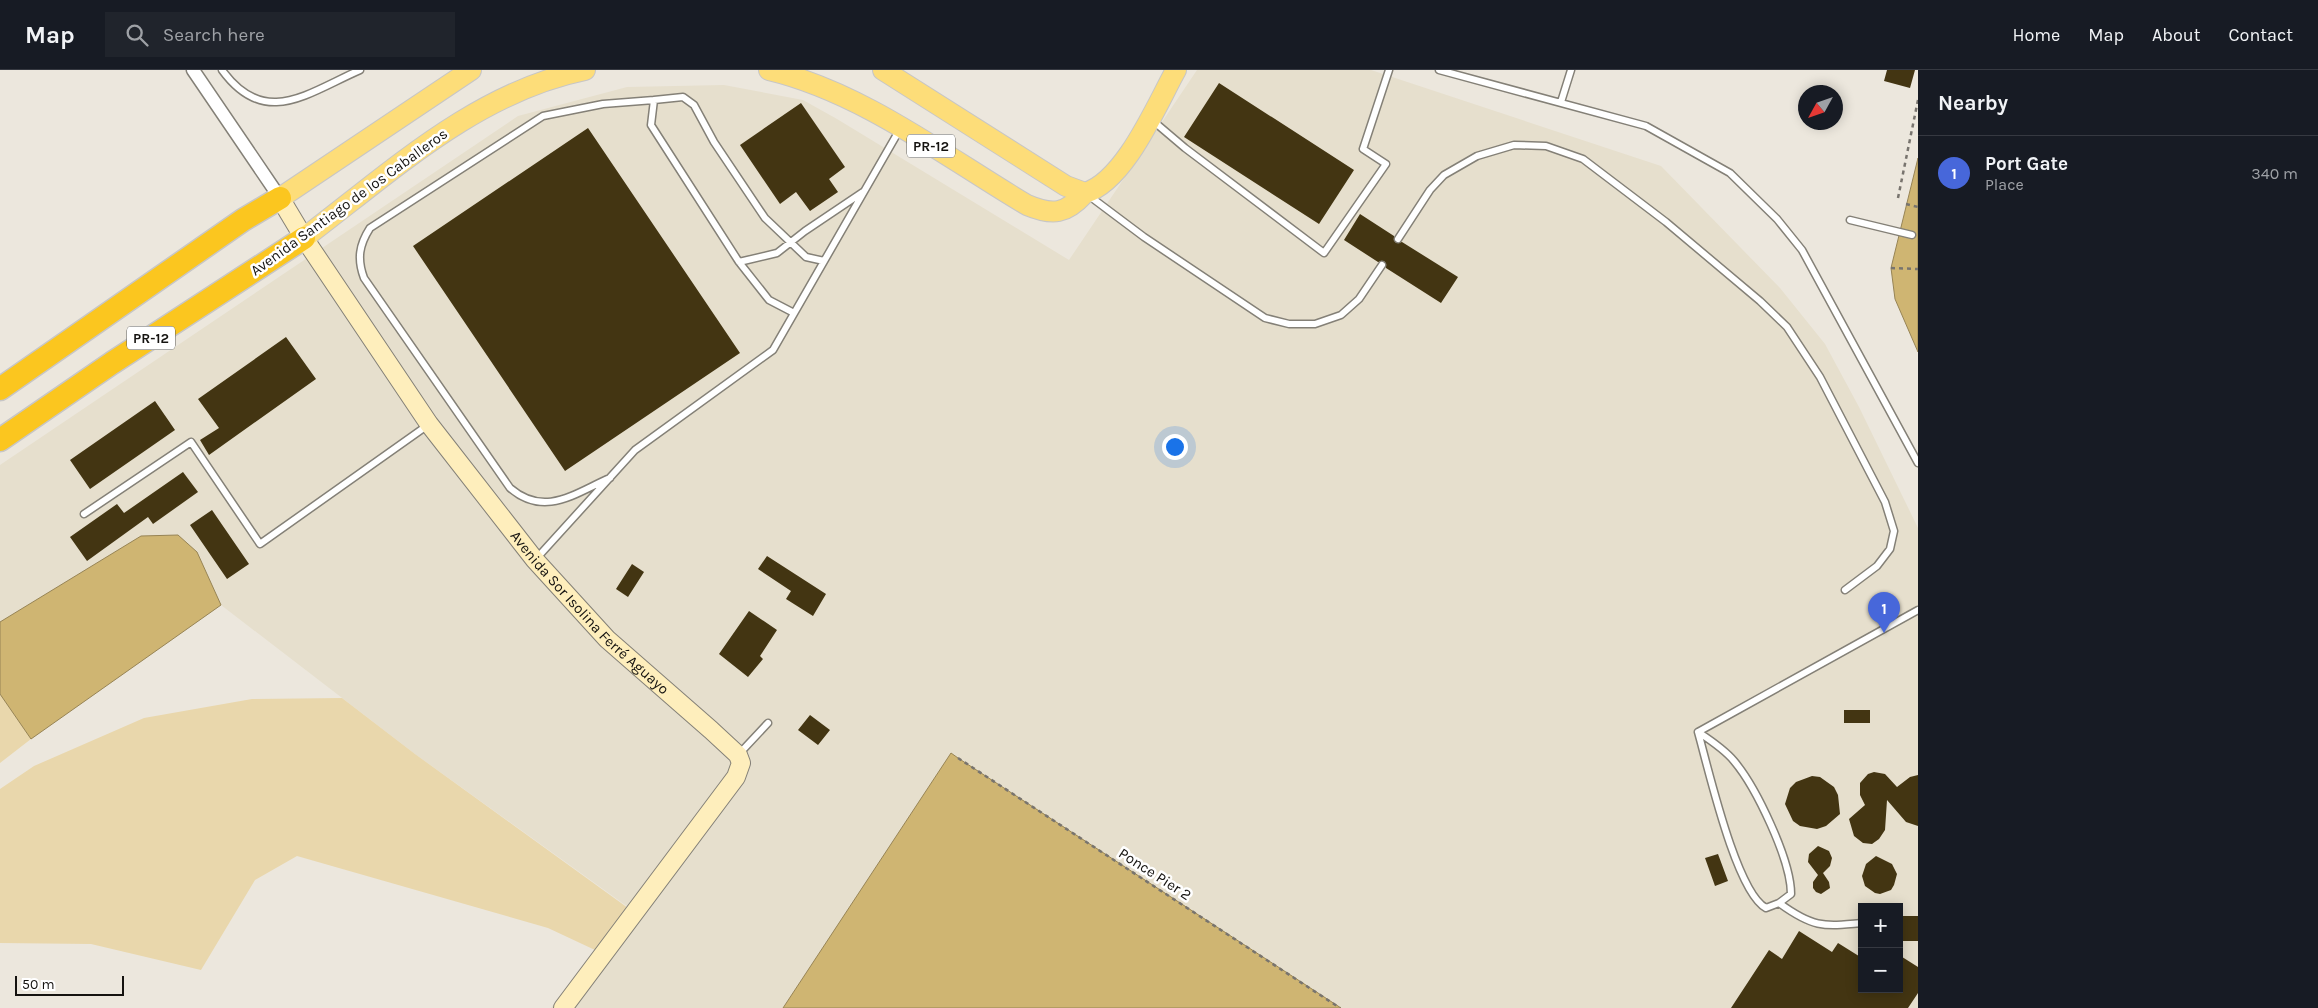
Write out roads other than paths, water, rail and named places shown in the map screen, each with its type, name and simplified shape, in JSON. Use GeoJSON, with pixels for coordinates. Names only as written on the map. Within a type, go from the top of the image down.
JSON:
{"type":"FeatureCollection","features":[{"type":"Feature","properties":{"kind":"highway","name":"PR-12"},"geometry":{"type":"LineString","coordinates":[[0,389],[243,220],[280,198]]}},
{"type":"Feature","properties":{"kind":"highway","name":"Avenida Santiago de los Caballeros"},"geometry":{"type":"LineString","coordinates":[[0,440],[112,363],[304,238]]}},
{"type":"Feature","properties":{"kind":"main road","name":"PR-12"},"geometry":{"type":"LineString","coordinates":[[280,198],[471,70]]}},
{"type":"Feature","properties":{"kind":"main road","name":"Avenida Santiago de los Caballeros"},"geometry":{"type":"LineString","coordinates":[[304,238],[430,143],[476,114],[524,89],[584,70]]}},
{"type":"Feature","properties":{"kind":"main road","name":"PR-12"},"geometry":{"type":"LineString","coordinates":[[769,70],[824,87],[900,128],[1027,205],[1043,212],[1056,212],[1066,209],[1085,193],[1100,188],[1117,172],[1176,70]]}},
{"type":"Feature","properties":{"kind":"main road","name":"PR-12"},"geometry":{"type":"LineString","coordinates":[[883,70],[1066,186],[1085,193]]}},
{"type":"Feature","properties":{"kind":"street"},"geometry":{"type":"LineString","coordinates":[[193,70],[280,198]]}},
{"type":"Feature","properties":{"kind":"street","name":"Avenida Sor Isolina Ferré Aguayo"},"geometry":{"type":"LineString","coordinates":[[280,198],[304,238],[429,424],[535,560],[607,639],[738,755]]}},
{"type":"Feature","properties":{"kind":"street"},"geometry":{"type":"LineString","coordinates":[[563,1008],[736,777],[741,763],[738,755]]}},
{"type":"Feature","properties":{"kind":"lane"},"geometry":{"type":"LineString","coordinates":[[222,70],[234,86],[246,96],[270,104],[302,96],[360,70]]}},
{"type":"Feature","properties":{"kind":"lane"},"geometry":{"type":"LineString","coordinates":[[1150,117],[1185,148],[1324,253],[1386,164],[1364,149],[1389,70]]}},
{"type":"Feature","properties":{"kind":"lane"},"geometry":{"type":"LineString","coordinates":[[1439,70],[1646,126],[1730,173],[1763,206],[1802,250],[1918,463]]}},
{"type":"Feature","properties":{"kind":"lane"},"geometry":{"type":"LineString","coordinates":[[1562,102],[1571,70]]}},
{"type":"Feature","properties":{"kind":"lane"},"geometry":{"type":"LineString","coordinates":[[610,478],[547,504],[527,500],[510,488],[364,278],[359,256],[364,237],[378,221],[543,116],[603,104],[682,97],[694,105],[714,142],[765,218],[806,257],[824,261]]}},
{"type":"Feature","properties":{"kind":"lane"},"geometry":{"type":"LineString","coordinates":[[654,100],[651,125],[739,262],[768,300],[794,313]]}},
{"type":"Feature","properties":{"kind":"lane"},"geometry":{"type":"LineString","coordinates":[[535,560],[635,450],[773,350],[900,128]]}},
{"type":"Feature","properties":{"kind":"lane"},"geometry":{"type":"LineString","coordinates":[[1398,239],[1430,190],[1444,176],[1477,156],[1514,145],[1546,146],[1583,159],[1666,222],[1760,301],[1787,327],[1820,378],[1885,502],[1894,531],[1890,549],[1876,566],[1845,590]]}},
{"type":"Feature","properties":{"kind":"lane"},"geometry":{"type":"LineString","coordinates":[[739,262],[777,253],[864,191]]}},
{"type":"Feature","properties":{"kind":"lane"},"geometry":{"type":"LineString","coordinates":[[1085,193],[1144,238],[1265,318],[1289,324],[1314,324],[1341,315],[1359,298],[1382,265]]}},
{"type":"Feature","properties":{"kind":"lane"},"geometry":{"type":"LineString","coordinates":[[1850,220],[1912,235]]}},
{"type":"Feature","properties":{"kind":"lane"},"geometry":{"type":"LineString","coordinates":[[84,514],[191,442],[260,544],[429,424]]}},
{"type":"Feature","properties":{"kind":"lane"},"geometry":{"type":"LineString","coordinates":[[1698,732],[1918,610]]}},
{"type":"Feature","properties":{"kind":"lane"},"geometry":{"type":"LineString","coordinates":[[738,755],[768,724]]}},
{"type":"Feature","properties":{"kind":"lane"},"geometry":{"type":"LineString","coordinates":[[1698,732],[1732,758],[1747,777],[1791,880],[1792,894],[1779,903],[1766,908],[1760,905],[1746,884],[1718,806],[1698,732]]}},
{"type":"Feature","properties":{"kind":"lane"},"geometry":{"type":"LineString","coordinates":[[1779,903],[1800,918],[1821,926],[1858,923]]}},
{"type":"Feature","properties":{"kind":"place","name":"Port Gate"},"geometry":{"type":"Point","coordinates":[1884,633]}}]}
